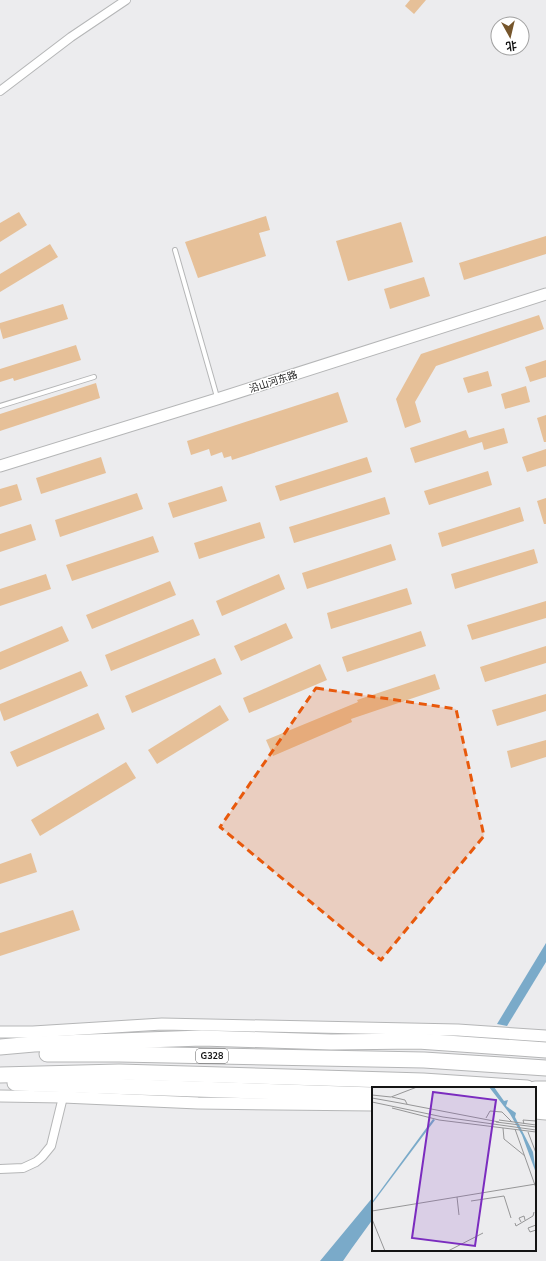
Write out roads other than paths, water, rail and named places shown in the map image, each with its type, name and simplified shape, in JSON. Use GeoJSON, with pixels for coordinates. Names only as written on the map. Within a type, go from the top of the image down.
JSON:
{"type":"FeatureCollection","features":[{"type":"Feature","properties":{"kind":"highway"},"geometry":{"type":"LineString","coordinates":[[0,1047],[34,1044],[202,1038],[331,1042],[418,1041],[546,1050]]}},
{"type":"Feature","properties":{"kind":"highway","name":"G328"},"geometry":{"type":"LineString","coordinates":[[0,1054],[119,1054],[424,1060],[546,1068]]}},
{"type":"Feature","properties":{"kind":"highway","name":"G328"},"geometry":{"type":"LineString","coordinates":[[0,1076],[119,1072],[423,1081],[512,1087]]}},
{"type":"Feature","properties":{"kind":"highway"},"geometry":{"type":"LineString","coordinates":[[0,1082],[39,1085],[372,1095]]}},
{"type":"Feature","properties":{"kind":"highway"},"geometry":{"type":"LineString","coordinates":[[536,1101],[546,1102]]}},
{"type":"Feature","properties":{"kind":"street"},"geometry":{"type":"LineString","coordinates":[[0,91],[71,37],[126,0]]}},
{"type":"Feature","properties":{"kind":"street","name":"沿山河东路"},"geometry":{"type":"LineString","coordinates":[[0,466],[217,399],[546,294]]}},
{"type":"Feature","properties":{"kind":"street"},"geometry":{"type":"LineString","coordinates":[[0,1032],[33,1032],[162,1024],[458,1030],[546,1036]]}},
{"type":"Feature","properties":{"kind":"street"},"geometry":{"type":"LineString","coordinates":[[0,1096],[63,1097],[198,1103],[372,1105]]}},
{"type":"Feature","properties":{"kind":"street"},"geometry":{"type":"LineString","coordinates":[[0,1169],[23,1168],[36,1162],[42,1157],[51,1146],[63,1097]]}},
{"type":"Feature","properties":{"kind":"street"},"geometry":{"type":"LineString","coordinates":[[536,1113],[546,1114]]}},
{"type":"Feature","properties":{"kind":"lane"},"geometry":{"type":"LineString","coordinates":[[175,250],[217,399]]}},
{"type":"Feature","properties":{"kind":"lane"},"geometry":{"type":"LineString","coordinates":[[0,406],[94,377]]}},
{"type":"Feature","properties":{"kind":"water"},"geometry":{"type":"Polygon","coordinates":[[[546,943],[546,962],[507,1026],[497,1024],[546,943]]]}},
{"type":"Feature","properties":{"kind":"water"},"geometry":{"type":"Polygon","coordinates":[[[372,1198],[372,1220],[343,1261],[320,1261],[372,1198]]]}}]}
